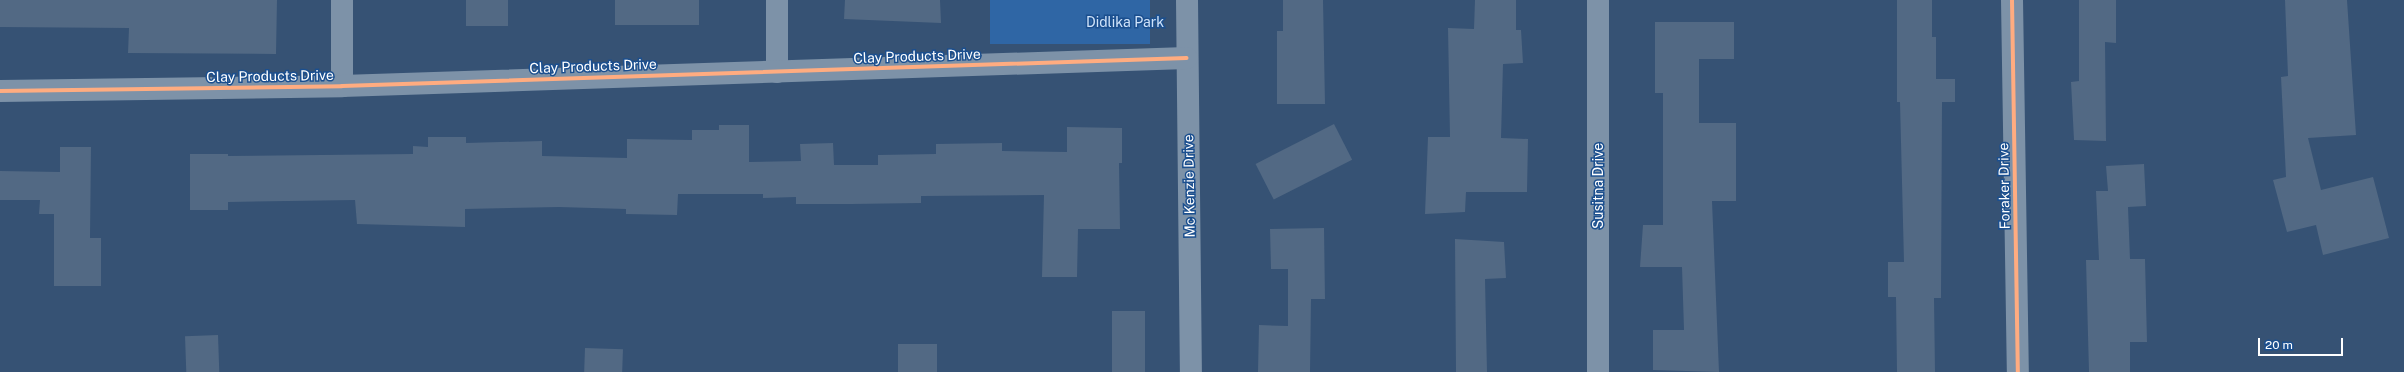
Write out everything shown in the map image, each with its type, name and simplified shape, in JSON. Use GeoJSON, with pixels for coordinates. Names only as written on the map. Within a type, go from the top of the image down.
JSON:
{"type":"FeatureCollection","features":[{"type":"Feature","properties":{"kind":"street"},"geometry":{"type":"LineString","coordinates":[[342,0],[342,86]]}},
{"type":"Feature","properties":{"kind":"street"},"geometry":{"type":"LineString","coordinates":[[777,0],[777,72]]}},
{"type":"Feature","properties":{"kind":"street","name":"Mc Kenzie Drive"},"geometry":{"type":"LineString","coordinates":[[1187,0],[1191,372]]}},
{"type":"Feature","properties":{"kind":"street","name":"Susitna Drive"},"geometry":{"type":"LineString","coordinates":[[1598,0],[1598,372]]}},
{"type":"Feature","properties":{"kind":"street","name":"Foraker Drive"},"geometry":{"type":"LineString","coordinates":[[2012,0],[2018,372]]}},
{"type":"Feature","properties":{"kind":"street","name":"Clay Products Drive"},"geometry":{"type":"LineString","coordinates":[[0,91],[342,86],[1187,58]]}},
{"type":"Feature","properties":{"kind":"green space","name":"Didlika Park"},"geometry":{"type":"Polygon","coordinates":[[[990,0],[1150,0],[1150,44],[990,44],[990,0]]]}},
{"type":"Feature","properties":{"kind":"building"},"geometry":{"type":"Polygon","coordinates":[[[0,0],[277,0],[276,54],[128,53],[129,28],[0,27],[0,0]]]}},
{"type":"Feature","properties":{"kind":"building"},"geometry":{"type":"Polygon","coordinates":[[[466,0],[508,0],[508,26],[466,26],[466,0]]]}},
{"type":"Feature","properties":{"kind":"building"},"geometry":{"type":"Polygon","coordinates":[[[615,0],[699,0],[699,25],[615,25],[615,0]]]}},
{"type":"Feature","properties":{"kind":"building"},"geometry":{"type":"Polygon","coordinates":[[[845,0],[940,0],[941,23],[844,19],[845,0]]]}},
{"type":"Feature","properties":{"kind":"building"},"geometry":{"type":"Polygon","coordinates":[[[1283,0],[1323,0],[1325,104],[1277,104],[1277,31],[1283,31],[1283,0]]]}},
{"type":"Feature","properties":{"kind":"building"},"geometry":{"type":"Polygon","coordinates":[[[1475,0],[1516,0],[1516,30],[1521,30],[1523,63],[1503,64],[1501,138],[1528,139],[1527,192],[1466,192],[1465,212],[1425,214],[1428,137],[1450,137],[1448,28],[1474,29],[1475,0]]]}},
{"type":"Feature","properties":{"kind":"building"},"geometry":{"type":"Polygon","coordinates":[[[1897,0],[1932,0],[1932,37],[1936,37],[1936,79],[1955,79],[1955,102],[1942,102],[1941,298],[1934,298],[1935,372],[1897,372],[1896,297],[1888,297],[1888,262],[1904,262],[1900,102],[1897,102],[1897,0]]]}},
{"type":"Feature","properties":{"kind":"building"},"geometry":{"type":"Polygon","coordinates":[[[2079,0],[2116,0],[2116,43],[2105,42],[2106,141],[2074,140],[2071,82],[2079,81],[2079,0]]]}},
{"type":"Feature","properties":{"kind":"building"},"geometry":{"type":"Polygon","coordinates":[[[2285,0],[2347,0],[2356,135],[2308,138],[2321,190],[2373,177],[2389,238],[2323,255],[2316,225],[2287,232],[2273,180],[2286,177],[2281,77],[2288,76],[2285,0]]]}},
{"type":"Feature","properties":{"kind":"building"},"geometry":{"type":"Polygon","coordinates":[[[1655,22],[1734,22],[1734,59],[1699,59],[1699,123],[1736,123],[1736,201],[1712,201],[1719,372],[1653,370],[1653,330],[1684,330],[1682,267],[1640,267],[1643,225],[1663,225],[1663,93],[1655,93],[1655,22]]]}},
{"type":"Feature","properties":{"kind":"building"},"geometry":{"type":"Polygon","coordinates":[[[1334,124],[1352,160],[1274,200],[1256,164],[1334,124]]]}},
{"type":"Feature","properties":{"kind":"building"},"geometry":{"type":"Polygon","coordinates":[[[719,125],[749,125],[749,162],[801,161],[800,144],[833,143],[834,165],[878,165],[878,155],[936,154],[936,144],[1002,143],[1002,151],[1067,152],[1067,127],[1122,128],[1122,163],[1119,163],[1120,229],[1078,229],[1077,277],[1042,277],[1044,195],[921,196],[921,203],[796,204],[796,197],[763,198],[763,194],[678,194],[677,215],[626,214],[626,209],[559,207],[465,209],[465,227],[357,224],[355,200],[228,202],[228,210],[190,210],[190,154],[228,154],[228,156],[413,154],[413,146],[428,147],[428,137],[466,137],[466,143],[542,141],[542,156],[627,158],[627,139],[692,140],[692,130],[719,130],[719,125]]]}},
{"type":"Feature","properties":{"kind":"building"},"geometry":{"type":"Polygon","coordinates":[[[60,147],[91,147],[90,238],[101,238],[101,286],[54,286],[54,214],[39,214],[40,200],[0,200],[0,171],[60,172],[60,147]]]}},
{"type":"Feature","properties":{"kind":"building"},"geometry":{"type":"Polygon","coordinates":[[[2144,164],[2146,206],[2128,207],[2130,259],[2145,259],[2147,342],[2130,342],[2130,372],[2089,372],[2086,260],[2099,260],[2096,191],[2108,191],[2106,166],[2144,164]]]}},
{"type":"Feature","properties":{"kind":"building"},"geometry":{"type":"Polygon","coordinates":[[[1324,228],[1325,299],[1311,299],[1310,372],[1258,372],[1259,325],[1288,326],[1288,269],[1271,269],[1270,229],[1324,228]]]}},
{"type":"Feature","properties":{"kind":"building"},"geometry":{"type":"Polygon","coordinates":[[[1455,239],[1504,242],[1506,278],[1485,279],[1487,372],[1456,372],[1455,239]]]}},
{"type":"Feature","properties":{"kind":"building"},"geometry":{"type":"Polygon","coordinates":[[[1112,311],[1145,311],[1145,372],[1112,372],[1112,311]]]}},
{"type":"Feature","properties":{"kind":"building"},"geometry":{"type":"Polygon","coordinates":[[[218,335],[219,372],[186,372],[185,336],[218,335]]]}},
{"type":"Feature","properties":{"kind":"building"},"geometry":{"type":"Polygon","coordinates":[[[898,344],[937,344],[937,372],[898,372],[898,344]]]}},
{"type":"Feature","properties":{"kind":"building"},"geometry":{"type":"Polygon","coordinates":[[[585,348],[623,349],[622,372],[584,372],[585,348]]]}},
{"type":"Feature","properties":{"kind":"cycle path"},"geometry":{"type":"LineString","coordinates":[[2012,0],[2018,372]]}},
{"type":"Feature","properties":{"kind":"cycle path"},"geometry":{"type":"LineString","coordinates":[[0,91],[342,86],[1187,58]]}}]}
